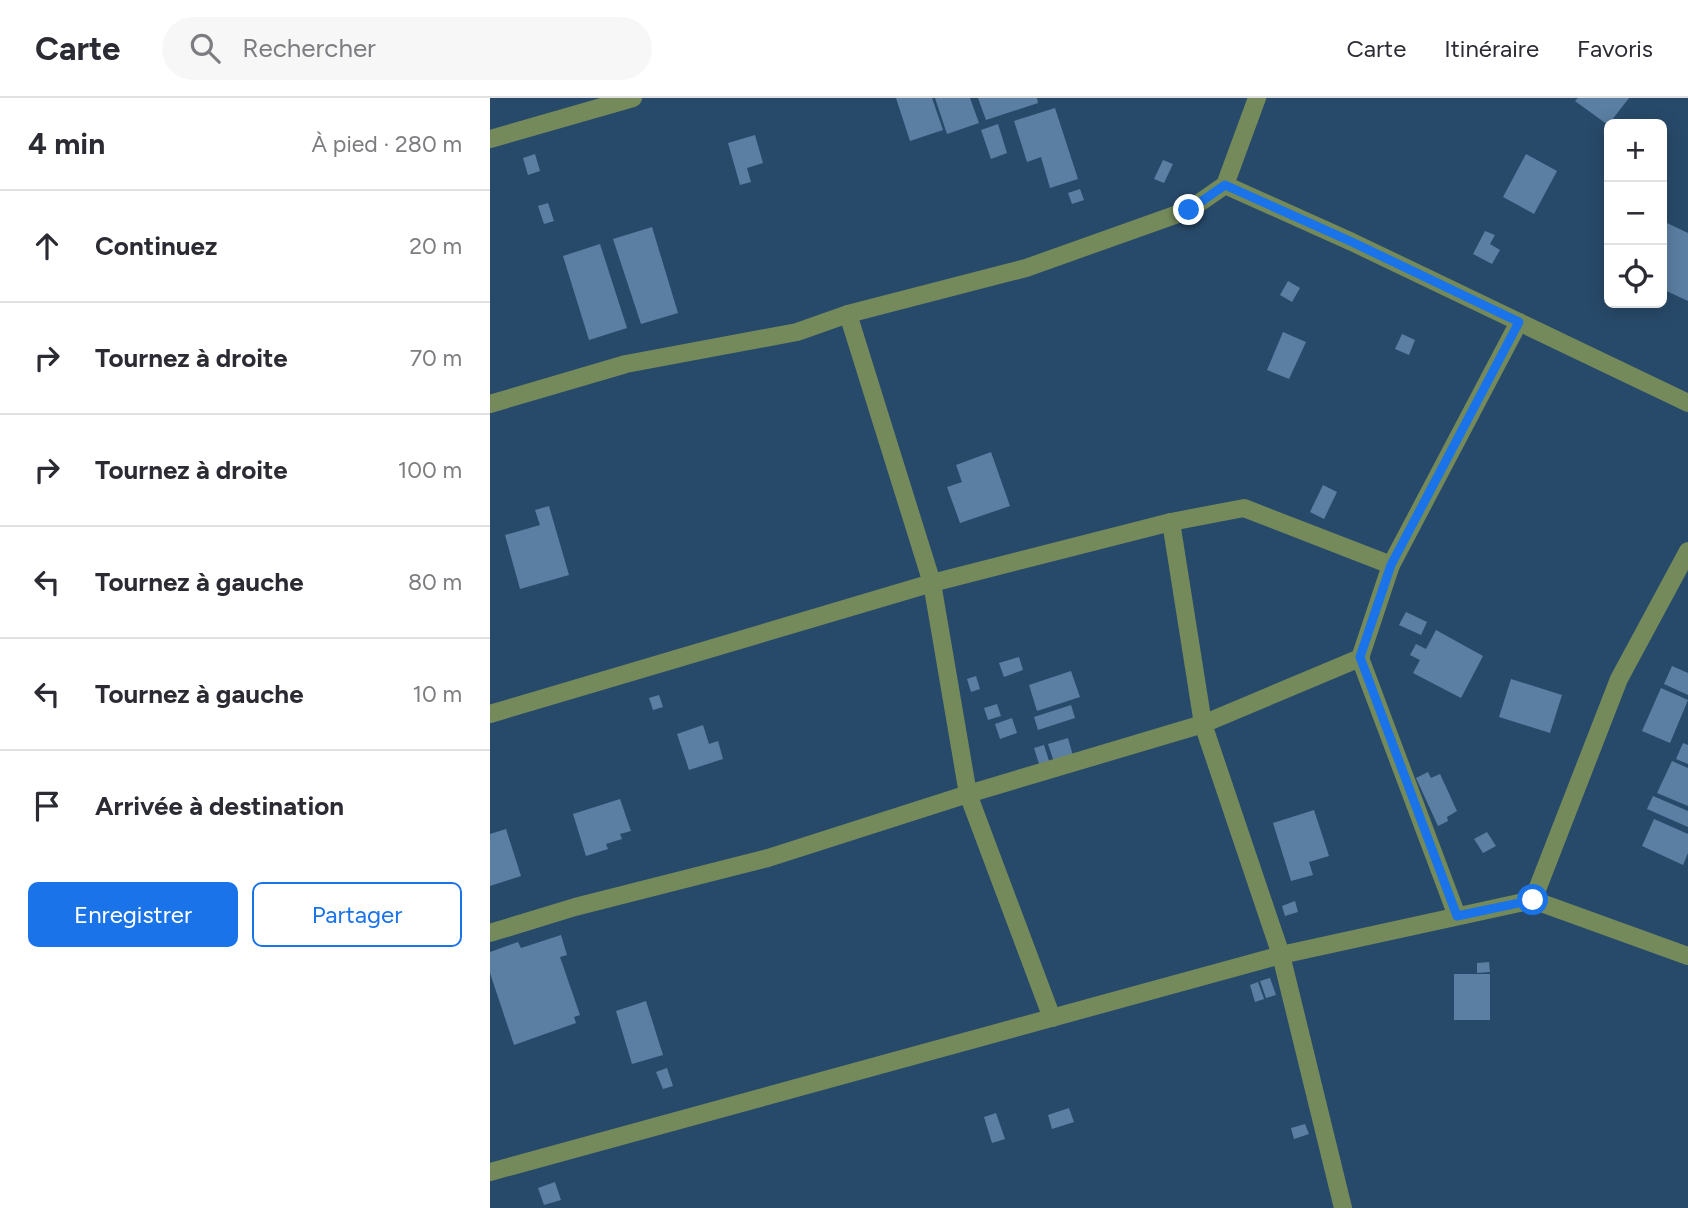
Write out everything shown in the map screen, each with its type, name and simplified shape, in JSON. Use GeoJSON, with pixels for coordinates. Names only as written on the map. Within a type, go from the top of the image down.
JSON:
{"type":"FeatureCollection","features":[{"type":"Feature","properties":{"kind":"street"},"geometry":{"type":"LineString","coordinates":[[490,139],[610,101],[633,98]]}},
{"type":"Feature","properties":{"kind":"street"},"geometry":{"type":"LineString","coordinates":[[490,404],[626,364],[797,332],[848,314],[1026,268],[1189,210],[1225,185],[1257,98]]}},
{"type":"Feature","properties":{"kind":"street"},"geometry":{"type":"LineString","coordinates":[[1225,185],[1352,242],[1688,402]]}},
{"type":"Feature","properties":{"kind":"street"},"geometry":{"type":"LineString","coordinates":[[848,314],[932,583],[968,794],[1052,1018]]}},
{"type":"Feature","properties":{"kind":"street"},"geometry":{"type":"LineString","coordinates":[[1457,916],[1360,657],[1391,565],[1519,322]]}},
{"type":"Feature","properties":{"kind":"street"},"geometry":{"type":"LineString","coordinates":[[490,714],[932,583],[1171,522],[1244,508],[1391,565]]}},
{"type":"Feature","properties":{"kind":"street"},"geometry":{"type":"LineString","coordinates":[[1171,522],[1203,723],[1281,955],[1343,1208]]}},
{"type":"Feature","properties":{"kind":"street"},"geometry":{"type":"LineString","coordinates":[[1533,900],[1619,680],[1688,551]]}},
{"type":"Feature","properties":{"kind":"street"},"geometry":{"type":"LineString","coordinates":[[490,933],[575,907],[768,858],[1203,723],[1360,657]]}},
{"type":"Feature","properties":{"kind":"street"},"geometry":{"type":"LineString","coordinates":[[490,1172],[1281,955],[1533,900],[1688,956]]}},
{"type":"Feature","properties":{"kind":"building"},"geometry":{"type":"Polygon","coordinates":[[[896,98],[932,98],[943,130],[910,141],[896,98]]]}},
{"type":"Feature","properties":{"kind":"building"},"geometry":{"type":"Polygon","coordinates":[[[935,98],[970,98],[979,123],[947,134],[935,98]]]}},
{"type":"Feature","properties":{"kind":"building"},"geometry":{"type":"Polygon","coordinates":[[[978,98],[1037,98],[1038,103],[986,120],[978,98]]]}},
{"type":"Feature","properties":{"kind":"building"},"geometry":{"type":"Polygon","coordinates":[[[1578,98],[1629,98],[1613,119],[1604,119],[1604,122],[1575,101],[1578,98]]]}},
{"type":"Feature","properties":{"kind":"building"},"geometry":{"type":"Polygon","coordinates":[[[1055,108],[1078,179],[1050,188],[1041,157],[1027,162],[1014,121],[1055,108]]]}},
{"type":"Feature","properties":{"kind":"building"},"geometry":{"type":"Polygon","coordinates":[[[998,124],[1007,153],[991,159],[981,130],[998,124]]]}},
{"type":"Feature","properties":{"kind":"building"},"geometry":{"type":"Polygon","coordinates":[[[755,135],[763,163],[747,168],[751,182],[740,185],[728,143],[755,135]]]}},
{"type":"Feature","properties":{"kind":"building"},"geometry":{"type":"Polygon","coordinates":[[[535,154],[540,171],[528,175],[523,158],[535,154]]]}},
{"type":"Feature","properties":{"kind":"building"},"geometry":{"type":"Polygon","coordinates":[[[1526,154],[1557,171],[1534,214],[1503,197],[1526,154]]]}},
{"type":"Feature","properties":{"kind":"building"},"geometry":{"type":"Polygon","coordinates":[[[1163,160],[1173,164],[1164,183],[1154,179],[1163,160]]]}},
{"type":"Feature","properties":{"kind":"building"},"geometry":{"type":"Polygon","coordinates":[[[1080,189],[1084,200],[1072,204],[1068,193],[1080,189]]]}},
{"type":"Feature","properties":{"kind":"building"},"geometry":{"type":"Polygon","coordinates":[[[548,203],[554,221],[544,224],[538,206],[548,203]]]}},
{"type":"Feature","properties":{"kind":"building"},"geometry":{"type":"Polygon","coordinates":[[[1667,223],[1688,233],[1688,301],[1667,291],[1667,223]]]}},
{"type":"Feature","properties":{"kind":"building"},"geometry":{"type":"Polygon","coordinates":[[[652,227],[678,313],[641,324],[613,239],[652,227]]]}},
{"type":"Feature","properties":{"kind":"building"},"geometry":{"type":"Polygon","coordinates":[[[1485,231],[1495,235],[1490,244],[1500,250],[1492,264],[1473,254],[1485,231]]]}},
{"type":"Feature","properties":{"kind":"building"},"geometry":{"type":"Polygon","coordinates":[[[600,244],[627,328],[589,340],[563,256],[600,244]]]}},
{"type":"Feature","properties":{"kind":"building"},"geometry":{"type":"Polygon","coordinates":[[[1288,281],[1300,288],[1292,302],[1280,295],[1288,281]]]}},
{"type":"Feature","properties":{"kind":"building"},"geometry":{"type":"Polygon","coordinates":[[[1283,332],[1306,342],[1289,379],[1267,370],[1283,332]]]}},
{"type":"Feature","properties":{"kind":"building"},"geometry":{"type":"Polygon","coordinates":[[[1402,334],[1415,340],[1409,355],[1395,349],[1402,334]]]}},
{"type":"Feature","properties":{"kind":"building"},"geometry":{"type":"Polygon","coordinates":[[[991,452],[1010,506],[960,523],[947,487],[962,482],[956,465],[991,452]]]}},
{"type":"Feature","properties":{"kind":"building"},"geometry":{"type":"Polygon","coordinates":[[[1323,485],[1337,492],[1324,519],[1310,512],[1323,485]]]}},
{"type":"Feature","properties":{"kind":"building"},"geometry":{"type":"Polygon","coordinates":[[[549,506],[569,575],[520,589],[505,535],[540,525],[535,510],[549,506]]]}},
{"type":"Feature","properties":{"kind":"building"},"geometry":{"type":"Polygon","coordinates":[[[1406,612],[1427,622],[1421,635],[1399,625],[1406,612]]]}},
{"type":"Feature","properties":{"kind":"building"},"geometry":{"type":"Polygon","coordinates":[[[1436,630],[1483,656],[1461,698],[1413,673],[1420,660],[1410,655],[1416,644],[1426,649],[1436,630]]]}},
{"type":"Feature","properties":{"kind":"building"},"geometry":{"type":"Polygon","coordinates":[[[1019,657],[1023,670],[1004,677],[999,663],[1019,657]]]}},
{"type":"Feature","properties":{"kind":"building"},"geometry":{"type":"Polygon","coordinates":[[[1672,666],[1688,673],[1688,695],[1664,684],[1672,666]]]}},
{"type":"Feature","properties":{"kind":"building"},"geometry":{"type":"Polygon","coordinates":[[[1071,671],[1080,697],[1037,711],[1029,685],[1071,671]]]}},
{"type":"Feature","properties":{"kind":"building"},"geometry":{"type":"Polygon","coordinates":[[[976,676],[980,689],[971,692],[967,679],[976,676]]]}},
{"type":"Feature","properties":{"kind":"building"},"geometry":{"type":"Polygon","coordinates":[[[1511,679],[1562,695],[1550,733],[1499,717],[1511,679]]]}},
{"type":"Feature","properties":{"kind":"building"},"geometry":{"type":"Polygon","coordinates":[[[1661,688],[1688,700],[1670,743],[1642,731],[1661,688]]]}},
{"type":"Feature","properties":{"kind":"building"},"geometry":{"type":"Polygon","coordinates":[[[659,695],[663,707],[653,710],[649,698],[659,695]]]}},
{"type":"Feature","properties":{"kind":"building"},"geometry":{"type":"Polygon","coordinates":[[[997,704],[1001,716],[988,720],[984,708],[997,704]]]}},
{"type":"Feature","properties":{"kind":"building"},"geometry":{"type":"Polygon","coordinates":[[[1071,705],[1075,718],[1038,730],[1034,717],[1071,705]]]}},
{"type":"Feature","properties":{"kind":"building"},"geometry":{"type":"Polygon","coordinates":[[[1012,718],[1017,733],[1000,739],[995,724],[1012,718]]]}},
{"type":"Feature","properties":{"kind":"building"},"geometry":{"type":"Polygon","coordinates":[[[703,725],[709,744],[718,741],[723,759],[689,770],[677,734],[703,725]]]}},
{"type":"Feature","properties":{"kind":"building"},"geometry":{"type":"Polygon","coordinates":[[[1068,738],[1073,756],[1054,762],[1048,744],[1068,738]]]}},
{"type":"Feature","properties":{"kind":"building"},"geometry":{"type":"Polygon","coordinates":[[[1683,743],[1688,745],[1688,764],[1676,759],[1683,743]]]}},
{"type":"Feature","properties":{"kind":"building"},"geometry":{"type":"Polygon","coordinates":[[[1044,745],[1050,764],[1040,767],[1034,748],[1044,745]]]}},
{"type":"Feature","properties":{"kind":"building"},"geometry":{"type":"Polygon","coordinates":[[[1672,761],[1688,768],[1688,806],[1657,793],[1672,761]]]}},
{"type":"Feature","properties":{"kind":"building"},"geometry":{"type":"Polygon","coordinates":[[[1428,772],[1431,778],[1440,774],[1457,811],[1447,817],[1448,821],[1438,826],[1416,778],[1428,772]]]}},
{"type":"Feature","properties":{"kind":"building"},"geometry":{"type":"Polygon","coordinates":[[[1653,796],[1688,811],[1688,827],[1647,809],[1653,796]]]}},
{"type":"Feature","properties":{"kind":"building"},"geometry":{"type":"Polygon","coordinates":[[[620,799],[631,831],[620,834],[622,839],[606,844],[608,849],[586,856],[573,814],[620,799]]]}},
{"type":"Feature","properties":{"kind":"building"},"geometry":{"type":"Polygon","coordinates":[[[1314,810],[1329,856],[1309,862],[1313,875],[1291,881],[1273,823],[1314,810]]]}},
{"type":"Feature","properties":{"kind":"building"},"geometry":{"type":"Polygon","coordinates":[[[1654,819],[1688,834],[1688,853],[1683,865],[1642,846],[1654,819]]]}},
{"type":"Feature","properties":{"kind":"building"},"geometry":{"type":"Polygon","coordinates":[[[506,829],[521,876],[490,886],[490,834],[506,829]]]}},
{"type":"Feature","properties":{"kind":"building"},"geometry":{"type":"Polygon","coordinates":[[[1487,832],[1496,846],[1483,853],[1474,839],[1487,832]]]}},
{"type":"Feature","properties":{"kind":"building"},"geometry":{"type":"Polygon","coordinates":[[[1295,901],[1298,912],[1285,916],[1282,906],[1295,901]]]}},
{"type":"Feature","properties":{"kind":"building"},"geometry":{"type":"Polygon","coordinates":[[[561,935],[567,955],[560,957],[580,1015],[574,1017],[576,1023],[514,1045],[490,973],[490,952],[518,942],[521,948],[561,935]]]}},
{"type":"Feature","properties":{"kind":"building"},"geometry":{"type":"Polygon","coordinates":[[[1489,962],[1490,972],[1477,973],[1477,963],[1489,962]]]}},
{"type":"Feature","properties":{"kind":"building"},"geometry":{"type":"Polygon","coordinates":[[[1454,974],[1490,974],[1490,1020],[1454,1020],[1454,974]]]}},
{"type":"Feature","properties":{"kind":"building"},"geometry":{"type":"Polygon","coordinates":[[[1270,978],[1276,995],[1266,998],[1260,981],[1270,978]]]}},
{"type":"Feature","properties":{"kind":"building"},"geometry":{"type":"Polygon","coordinates":[[[1258,982],[1264,999],[1255,1002],[1250,985],[1258,982]]]}},
{"type":"Feature","properties":{"kind":"building"},"geometry":{"type":"Polygon","coordinates":[[[646,1001],[663,1055],[632,1064],[616,1011],[646,1001]]]}},
{"type":"Feature","properties":{"kind":"building"},"geometry":{"type":"Polygon","coordinates":[[[667,1068],[673,1086],[663,1089],[656,1072],[667,1068]]]}},
{"type":"Feature","properties":{"kind":"building"},"geometry":{"type":"Polygon","coordinates":[[[1069,1108],[1074,1122],[1052,1129],[1048,1115],[1069,1108]]]}},
{"type":"Feature","properties":{"kind":"building"},"geometry":{"type":"Polygon","coordinates":[[[996,1113],[1005,1139],[992,1143],[984,1117],[996,1113]]]}},
{"type":"Feature","properties":{"kind":"building"},"geometry":{"type":"Polygon","coordinates":[[[1305,1124],[1309,1134],[1294,1139],[1291,1128],[1305,1124]]]}},
{"type":"Feature","properties":{"kind":"building"},"geometry":{"type":"Polygon","coordinates":[[[555,1182],[561,1200],[544,1205],[538,1188],[555,1182]]]}},
{"type":"Feature","properties":{"kind":"route"},"geometry":{"type":"LineString","coordinates":[[1189,210],[1225,185],[1519,322],[1391,565],[1360,657],[1457,916],[1533,900]]}}]}
